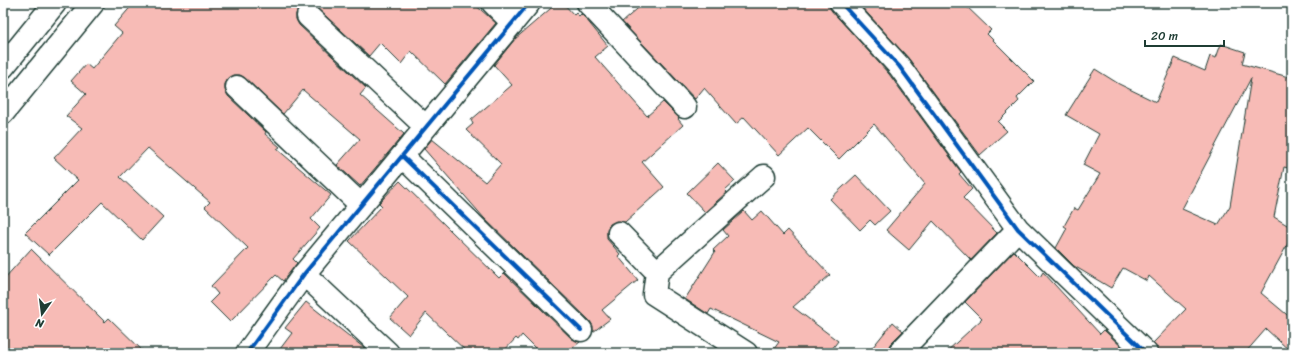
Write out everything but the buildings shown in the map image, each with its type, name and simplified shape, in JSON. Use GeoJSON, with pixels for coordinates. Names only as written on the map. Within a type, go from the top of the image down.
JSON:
{"type":"FeatureCollection","features":[{"type":"Feature","properties":{"kind":"street"},"geometry":{"type":"LineString","coordinates":[[3,67],[55,3]]}},
{"type":"Feature","properties":{"kind":"street"},"geometry":{"type":"LineString","coordinates":[[3,113],[93,3]]}},
{"type":"Feature","properties":{"kind":"street"},"geometry":{"type":"LineString","coordinates":[[493,3],[513,23]]}},
{"type":"Feature","properties":{"kind":"street"},"geometry":{"type":"LineString","coordinates":[[246,353],[304,274],[529,3]]}},
{"type":"Feature","properties":{"kind":"street"},"geometry":{"type":"LineString","coordinates":[[588,3],[685,107]]}},
{"type":"Feature","properties":{"kind":"street"},"geometry":{"type":"LineString","coordinates":[[841,3],[899,66],[1018,229],[1146,353]]}},
{"type":"Feature","properties":{"kind":"street"},"geometry":{"type":"LineString","coordinates":[[308,16],[426,127]]}},
{"type":"Feature","properties":{"kind":"street"},"geometry":{"type":"LineString","coordinates":[[237,87],[361,205]]}},
{"type":"Feature","properties":{"kind":"street"},"geometry":{"type":"LineString","coordinates":[[402,156],[581,330]]}},
{"type":"Feature","properties":{"kind":"street"},"geometry":{"type":"LineString","coordinates":[[746,353],[654,294],[657,272],[764,176]]}},
{"type":"Feature","properties":{"kind":"street"},"geometry":{"type":"LineString","coordinates":[[899,353],[1018,229]]}},
{"type":"Feature","properties":{"kind":"street"},"geometry":{"type":"LineString","coordinates":[[619,233],[657,272]]}},
{"type":"Feature","properties":{"kind":"street"},"geometry":{"type":"LineString","coordinates":[[304,274],[388,353]]}},
{"type":"Feature","properties":{"kind":"cycle path"},"geometry":{"type":"LineString","coordinates":[[247,353],[304,274],[529,3]]}},
{"type":"Feature","properties":{"kind":"cycle path"},"geometry":{"type":"LineString","coordinates":[[841,3],[899,66],[1018,229],[1146,353]]}},
{"type":"Feature","properties":{"kind":"cycle path"},"geometry":{"type":"LineString","coordinates":[[402,156],[581,330]]}}]}
